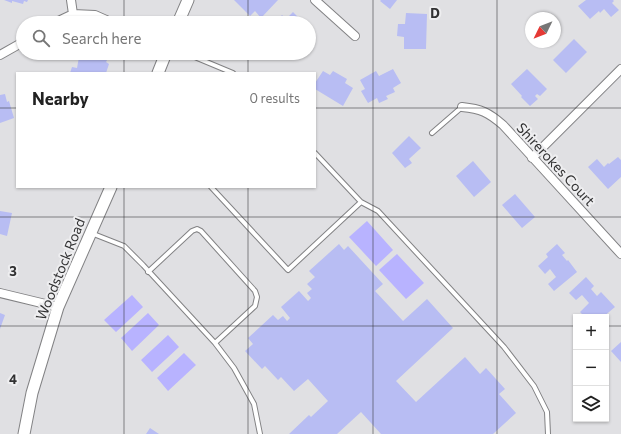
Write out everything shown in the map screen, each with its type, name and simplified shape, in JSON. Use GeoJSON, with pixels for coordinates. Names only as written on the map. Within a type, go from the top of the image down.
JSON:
{"type":"FeatureCollection","features":[{"type":"Feature","properties":{"kind":"street"},"geometry":{"type":"LineString","coordinates":[[71,0],[73,14]]}},
{"type":"Feature","properties":{"kind":"street"},"geometry":{"type":"LineString","coordinates":[[181,16],[188,0]]}},
{"type":"Feature","properties":{"kind":"street"},"geometry":{"type":"LineString","coordinates":[[315,0],[355,36]]}},
{"type":"Feature","properties":{"kind":"street"},"geometry":{"type":"LineString","coordinates":[[69,16],[73,14],[97,16]]}},
{"type":"Feature","properties":{"kind":"street"},"geometry":{"type":"LineString","coordinates":[[0,55],[16,46]]}},
{"type":"Feature","properties":{"kind":"street"},"geometry":{"type":"LineString","coordinates":[[158,72],[163,60]]}},
{"type":"Feature","properties":{"kind":"street"},"geometry":{"type":"LineString","coordinates":[[532,158],[621,69]]}},
{"type":"Feature","properties":{"kind":"street","name":"Shirerokes Court"},"geometry":{"type":"LineString","coordinates":[[462,107],[479,109],[494,118],[621,254]]}},
{"type":"Feature","properties":{"kind":"street","name":"Woodstock Road"},"geometry":{"type":"LineString","coordinates":[[24,434],[32,393],[58,307],[111,188]]}},
{"type":"Feature","properties":{"kind":"street"},"geometry":{"type":"LineString","coordinates":[[0,292],[58,307]]}},
{"type":"Feature","properties":{"kind":"lane"},"geometry":{"type":"LineString","coordinates":[[201,60],[230,72]]}},
{"type":"Feature","properties":{"kind":"lane"},"geometry":{"type":"LineString","coordinates":[[432,133],[462,107]]}},
{"type":"Feature","properties":{"kind":"lane"},"geometry":{"type":"LineString","coordinates":[[316,154],[361,202],[378,211],[504,347],[534,386],[547,412],[548,434]]}},
{"type":"Feature","properties":{"kind":"lane"},"geometry":{"type":"LineString","coordinates":[[212,188],[288,270],[361,202]]}},
{"type":"Feature","properties":{"kind":"lane"},"geometry":{"type":"LineString","coordinates":[[148,272],[192,231],[197,229],[210,241],[255,291],[257,297],[255,306],[215,343]]}},
{"type":"Feature","properties":{"kind":"lane"},"geometry":{"type":"LineString","coordinates":[[90,233],[124,246],[215,343],[234,368],[254,404],[260,434]]}},
{"type":"Feature","properties":{"kind":"shaded area"},"geometry":{"type":"Polygon","coordinates":[[[367,221],[393,250],[376,266],[349,237],[367,221]]]}},
{"type":"Feature","properties":{"kind":"shaded area"},"geometry":{"type":"Polygon","coordinates":[[[397,254],[424,283],[406,299],[379,270],[397,254]]]}},
{"type":"Feature","properties":{"kind":"shaded area"},"geometry":{"type":"Polygon","coordinates":[[[132,295],[143,307],[116,332],[104,320],[132,295]]]}},
{"type":"Feature","properties":{"kind":"shaded area"},"geometry":{"type":"Polygon","coordinates":[[[148,313],[159,325],[132,351],[121,338],[148,313]]]}},
{"type":"Feature","properties":{"kind":"shaded area"},"geometry":{"type":"Polygon","coordinates":[[[168,335],[179,347],[152,372],[141,360],[168,335]]]}},
{"type":"Feature","properties":{"kind":"shaded area"},"geometry":{"type":"Polygon","coordinates":[[[184,353],[196,365],[168,391],[157,378],[184,353]]]}},
{"type":"Feature","properties":{"kind":"building"},"geometry":{"type":"Polygon","coordinates":[[[4,0],[28,0],[27,2],[24,1],[23,4],[12,1],[12,3],[4,0]]]}},
{"type":"Feature","properties":{"kind":"building"},"geometry":{"type":"Polygon","coordinates":[[[234,0],[278,0],[263,16],[259,16],[255,11],[250,16],[234,0]]]}},
{"type":"Feature","properties":{"kind":"building"},"geometry":{"type":"Polygon","coordinates":[[[397,0],[390,9],[380,1],[397,0]]]}},
{"type":"Feature","properties":{"kind":"building"},"geometry":{"type":"Polygon","coordinates":[[[586,0],[613,0],[614,1],[612,3],[619,10],[611,17],[604,9],[600,13],[599,11],[590,19],[578,6],[586,0]]]}},
{"type":"Feature","properties":{"kind":"building"},"geometry":{"type":"Polygon","coordinates":[[[293,12],[297,16],[289,16],[293,12]]]}},
{"type":"Feature","properties":{"kind":"building"},"geometry":{"type":"Polygon","coordinates":[[[406,13],[427,14],[426,49],[404,49],[404,37],[397,36],[398,24],[405,24],[406,13]]]}},
{"type":"Feature","properties":{"kind":"building"},"geometry":{"type":"Polygon","coordinates":[[[574,39],[587,52],[566,73],[553,60],[574,39]]]}},
{"type":"Feature","properties":{"kind":"building"},"geometry":{"type":"Polygon","coordinates":[[[78,60],[107,60],[106,62],[109,64],[106,72],[70,72],[72,67],[77,68],[78,60]]]}},
{"type":"Feature","properties":{"kind":"building"},"geometry":{"type":"Polygon","coordinates":[[[393,69],[401,83],[393,88],[395,92],[386,96],[388,99],[379,103],[377,98],[368,103],[361,91],[365,89],[360,80],[376,71],[379,76],[393,69]]]}},
{"type":"Feature","properties":{"kind":"building"},"geometry":{"type":"Polygon","coordinates":[[[527,69],[547,89],[540,96],[537,94],[535,96],[538,99],[530,106],[511,84],[527,69]]]}},
{"type":"Feature","properties":{"kind":"building"},"geometry":{"type":"Polygon","coordinates":[[[323,71],[330,75],[333,71],[347,79],[345,83],[353,88],[343,106],[316,90],[316,82],[323,71]]]}},
{"type":"Feature","properties":{"kind":"building"},"geometry":{"type":"Polygon","coordinates":[[[5,94],[7,102],[9,101],[14,118],[0,123],[0,95],[5,94]]]}},
{"type":"Feature","properties":{"kind":"building"},"geometry":{"type":"Polygon","coordinates":[[[409,136],[421,148],[409,159],[412,163],[405,168],[392,153],[409,136]]]}},
{"type":"Feature","properties":{"kind":"building"},"geometry":{"type":"Polygon","coordinates":[[[618,157],[621,160],[621,177],[608,189],[588,167],[597,159],[604,167],[618,157]]]}},
{"type":"Feature","properties":{"kind":"building"},"geometry":{"type":"Polygon","coordinates":[[[473,161],[491,182],[474,197],[456,176],[473,161]]]}},
{"type":"Feature","properties":{"kind":"building"},"geometry":{"type":"Polygon","coordinates":[[[515,194],[535,217],[522,228],[502,205],[515,194]]]}},
{"type":"Feature","properties":{"kind":"building"},"geometry":{"type":"Polygon","coordinates":[[[0,211],[12,213],[7,236],[0,234],[0,211]]]}},
{"type":"Feature","properties":{"kind":"building"},"geometry":{"type":"Polygon","coordinates":[[[339,244],[344,250],[348,246],[383,284],[375,291],[403,321],[427,299],[453,328],[396,381],[416,402],[465,357],[480,374],[486,368],[505,389],[499,394],[516,413],[493,434],[381,434],[361,412],[337,434],[289,434],[309,415],[311,417],[328,401],[308,379],[294,391],[281,377],[278,380],[265,366],[262,369],[245,351],[253,344],[248,338],[273,315],[278,320],[283,316],[287,321],[290,318],[281,307],[299,291],[308,301],[311,298],[307,293],[312,289],[307,284],[315,277],[309,271],[339,244]]]}},
{"type":"Feature","properties":{"kind":"building"},"geometry":{"type":"Polygon","coordinates":[[[557,244],[565,253],[562,255],[577,272],[554,291],[548,284],[556,277],[550,269],[545,274],[538,266],[548,257],[546,254],[557,244]]]}},
{"type":"Feature","properties":{"kind":"building"},"geometry":{"type":"Polygon","coordinates":[[[586,277],[594,286],[591,289],[597,296],[601,292],[615,307],[607,314],[582,314],[580,312],[589,303],[582,295],[576,300],[569,293],[586,277]]]}},
{"type":"Feature","properties":{"kind":"building"},"geometry":{"type":"Polygon","coordinates":[[[0,313],[5,315],[0,329],[0,313]]]}},
{"type":"Feature","properties":{"kind":"building"},"geometry":{"type":"Polygon","coordinates":[[[621,342],[621,362],[611,351],[621,342]]]}},
{"type":"Feature","properties":{"kind":"building"},"geometry":{"type":"Polygon","coordinates":[[[150,428],[159,434],[146,434],[150,428]]]}}]}
